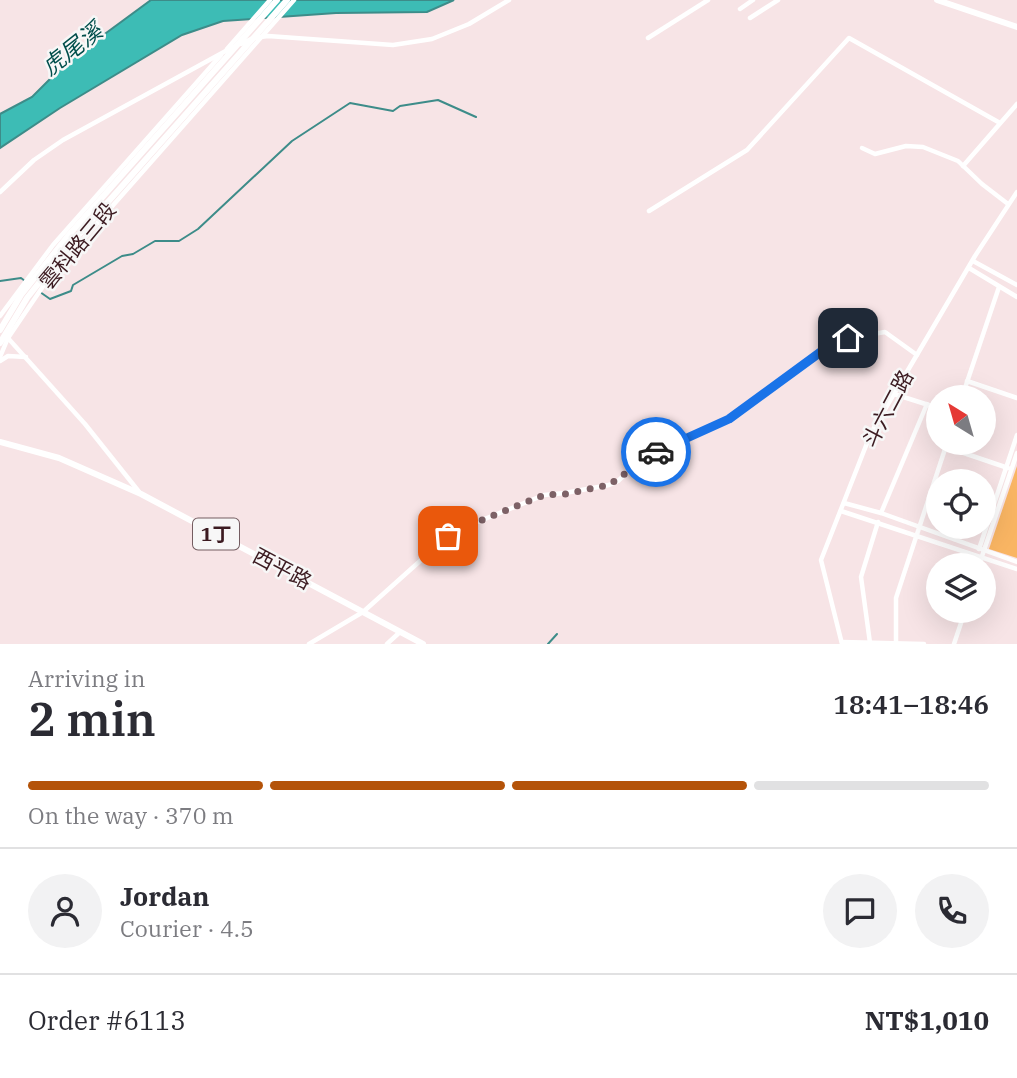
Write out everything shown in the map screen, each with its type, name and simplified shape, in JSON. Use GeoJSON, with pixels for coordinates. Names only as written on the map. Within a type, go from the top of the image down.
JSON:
{"type":"FeatureCollection","features":[{"type":"Feature","properties":{"kind":"main road"},"geometry":{"type":"LineString","coordinates":[[160,137],[277,0]]}},
{"type":"Feature","properties":{"kind":"main road"},"geometry":{"type":"LineString","coordinates":[[160,137],[287,0]]}},
{"type":"Feature","properties":{"kind":"main road"},"geometry":{"type":"LineString","coordinates":[[937,0],[1017,27]]}},
{"type":"Feature","properties":{"kind":"main road","name":"雲科路三段"},"geometry":{"type":"LineString","coordinates":[[0,344],[19,294],[66,237],[160,137]]}},
{"type":"Feature","properties":{"kind":"main road","name":"雲科路三段"},"geometry":{"type":"LineString","coordinates":[[3,333],[61,255],[160,137]]}},
{"type":"Feature","properties":{"kind":"main road","name":"西平路"},"geometry":{"type":"LineString","coordinates":[[0,442],[59,458],[141,494],[424,644]]}},
{"type":"Feature","properties":{"kind":"street"},"geometry":{"type":"LineString","coordinates":[[160,137],[271,0]]}},
{"type":"Feature","properties":{"kind":"street"},"geometry":{"type":"LineString","coordinates":[[160,137],[294,0]]}},
{"type":"Feature","properties":{"kind":"street"},"geometry":{"type":"LineString","coordinates":[[0,192],[34,160],[62,140],[253,38],[302,37],[393,46],[432,39],[469,24],[509,0]]}},
{"type":"Feature","properties":{"kind":"street"},"geometry":{"type":"LineString","coordinates":[[648,38],[708,0]]}},
{"type":"Feature","properties":{"kind":"street"},"geometry":{"type":"LineString","coordinates":[[740,9],[753,0]]}},
{"type":"Feature","properties":{"kind":"street"},"geometry":{"type":"LineString","coordinates":[[750,18],[778,0]]}},
{"type":"Feature","properties":{"kind":"street"},"geometry":{"type":"LineString","coordinates":[[649,211],[747,149],[849,37],[1000,123]]}},
{"type":"Feature","properties":{"kind":"street"},"geometry":{"type":"LineString","coordinates":[[963,166],[1017,104]]}},
{"type":"Feature","properties":{"kind":"street"},"geometry":{"type":"LineString","coordinates":[[862,148],[875,154],[906,146],[923,147],[958,161],[982,184],[1009,204]]}},
{"type":"Feature","properties":{"kind":"street","name":"斗六二路"},"geometry":{"type":"LineString","coordinates":[[842,643],[821,561],[871,433],[1017,192]]}},
{"type":"Feature","properties":{"kind":"street"},"geometry":{"type":"LineString","coordinates":[[973,261],[1017,285]]}},
{"type":"Feature","properties":{"kind":"street"},"geometry":{"type":"LineString","coordinates":[[969,268],[1017,297]]}},
{"type":"Feature","properties":{"kind":"street"},"geometry":{"type":"LineString","coordinates":[[966,385],[999,287]]}},
{"type":"Feature","properties":{"kind":"street","name":"雲科路三段"},"geometry":{"type":"LineString","coordinates":[[0,316],[19,294]]}},
{"type":"Feature","properties":{"kind":"street"},"geometry":{"type":"LineString","coordinates":[[309,644],[363,612],[448,536],[460,529],[544,495],[565,494],[618,481],[635,465],[663,447],[729,419],[837,340],[884,332],[917,355]]}},
{"type":"Feature","properties":{"kind":"street","name":"雲科路三段"},"geometry":{"type":"LineString","coordinates":[[0,359],[3,333]]}},
{"type":"Feature","properties":{"kind":"street","name":"西平路"},"geometry":{"type":"LineString","coordinates":[[3,333],[85,424],[141,494]]}},
{"type":"Feature","properties":{"kind":"street"},"geometry":{"type":"LineString","coordinates":[[0,359],[8,356],[26,357]]}},
{"type":"Feature","properties":{"kind":"street"},"geometry":{"type":"LineString","coordinates":[[967,381],[1017,398]]}},
{"type":"Feature","properties":{"kind":"street"},"geometry":{"type":"LineString","coordinates":[[894,394],[926,404]]}},
{"type":"Feature","properties":{"kind":"street"},"geometry":{"type":"LineString","coordinates":[[881,513],[926,406]]}},
{"type":"Feature","properties":{"kind":"street"},"geometry":{"type":"LineString","coordinates":[[982,553],[1009,469],[1017,435]]}},
{"type":"Feature","properties":{"kind":"street"},"geometry":{"type":"LineString","coordinates":[[1009,469],[1017,453]]}},
{"type":"Feature","properties":{"kind":"street"},"geometry":{"type":"LineString","coordinates":[[896,643],[897,598],[943,455]]}},
{"type":"Feature","properties":{"kind":"street"},"geometry":{"type":"LineString","coordinates":[[972,455],[1009,469]]}},
{"type":"Feature","properties":{"kind":"street"},"geometry":{"type":"LineString","coordinates":[[844,503],[881,513],[1017,562]]}},
{"type":"Feature","properties":{"kind":"street"},"geometry":{"type":"LineString","coordinates":[[841,511],[969,553]]}},
{"type":"Feature","properties":{"kind":"street"},"geometry":{"type":"LineString","coordinates":[[870,643],[861,577],[878,522]]}},
{"type":"Feature","properties":{"kind":"street"},"geometry":{"type":"LineString","coordinates":[[996,562],[1017,569]]}},
{"type":"Feature","properties":{"kind":"street"},"geometry":{"type":"LineString","coordinates":[[954,644],[961,623]]}},
{"type":"Feature","properties":{"kind":"street"},"geometry":{"type":"LineString","coordinates":[[387,644],[400,632]]}},
{"type":"Feature","properties":{"kind":"street"},"geometry":{"type":"LineString","coordinates":[[842,643],[924,644]]}},
{"type":"Feature","properties":{"kind":"shaded area"},"geometry":{"type":"Polygon","coordinates":[[[1017,466],[1017,558],[989,549],[992,539],[996,539],[996,528],[1017,466]]]}},
{"type":"Feature","properties":{"kind":"water"},"geometry":{"type":"Polygon","coordinates":[[[151,0],[454,0],[427,12],[336,13],[223,21],[182,35],[60,108],[0,148],[0,114],[32,97],[68,61],[151,0]]]}},
{"type":"Feature","properties":{"kind":"waterway"},"geometry":{"type":"LineString","coordinates":[[40,292],[50,299],[71,291],[73,285],[122,256],[133,254],[155,241],[179,241],[198,229],[292,141],[350,103],[393,111],[400,106],[438,100],[476,117]]}},
{"type":"Feature","properties":{"kind":"waterway"},"geometry":{"type":"LineString","coordinates":[[0,281],[21,278],[25,281]]}},
{"type":"Feature","properties":{"kind":"waterway"},"geometry":{"type":"LineString","coordinates":[[548,644],[557,634]]}},
{"type":"Feature","properties":{"kind":"way so far"},"geometry":{"type":"LineString","coordinates":[[448,536],[544,495],[565,494],[609,485],[656,452]]}},
{"type":"Feature","properties":{"kind":"route"},"geometry":{"type":"LineString","coordinates":[[656,452],[729,419],[837,340],[848,338]]}},
{"type":"Feature","properties":{"kind":"water label","name":"虎尾溪"},"geometry":{"type":"Point","coordinates":[72,49]}}]}
